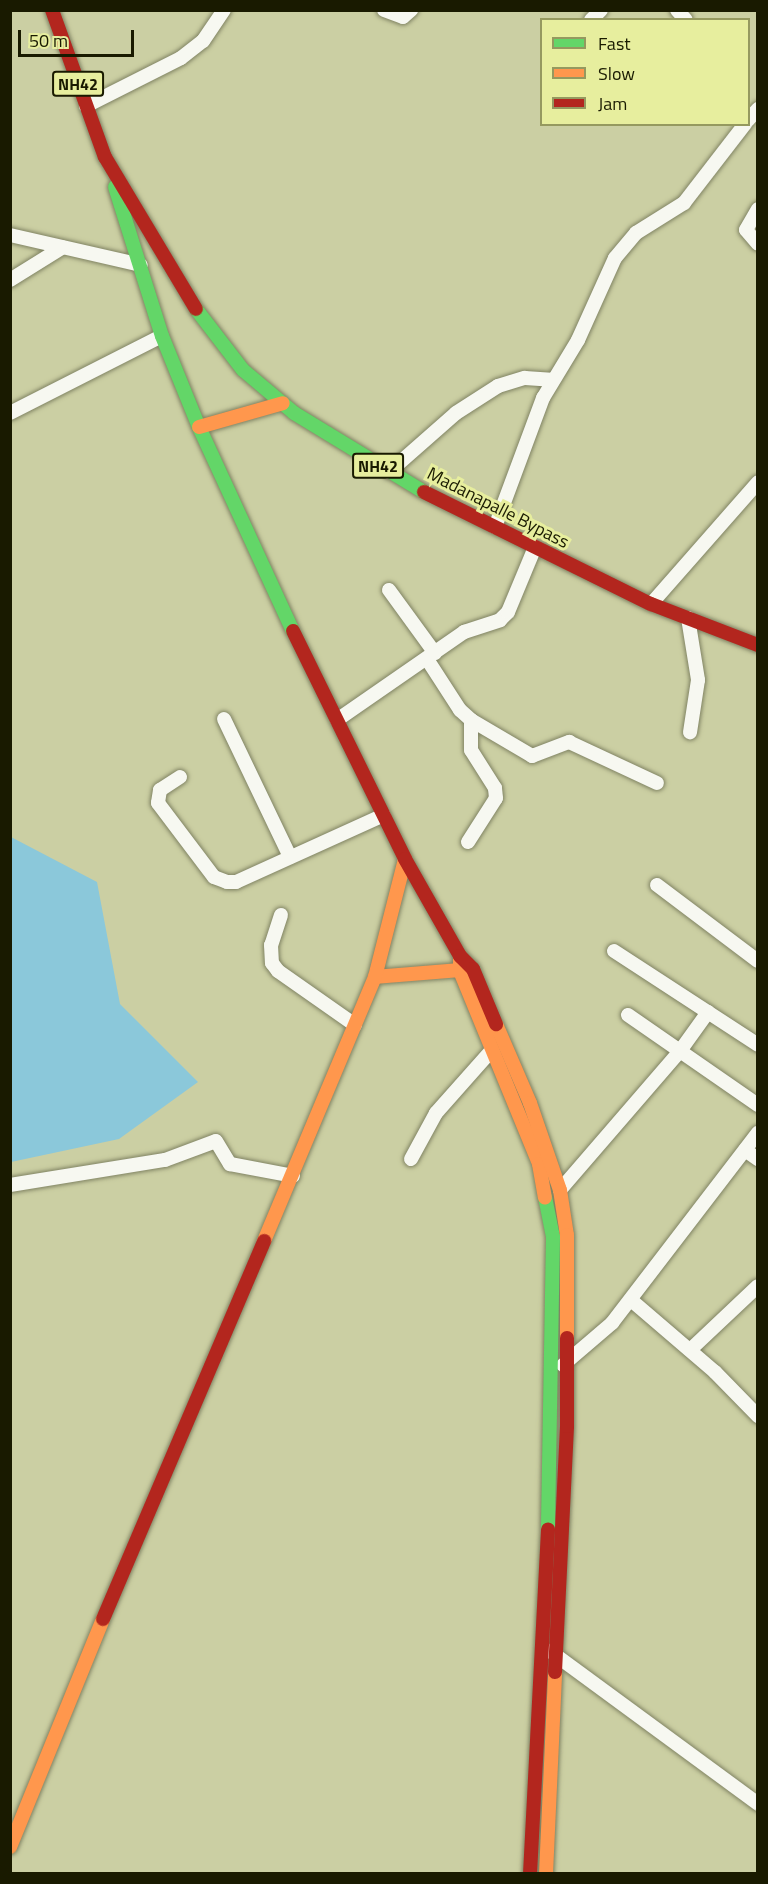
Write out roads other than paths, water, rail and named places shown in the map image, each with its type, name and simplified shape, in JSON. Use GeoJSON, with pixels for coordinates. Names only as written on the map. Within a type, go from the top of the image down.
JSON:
{"type":"FeatureCollection","features":[{"type":"Feature","properties":{"kind":"main road","name":"NH42"},"geometry":{"type":"LineString","coordinates":[[52,10],[105,157]]}},
{"type":"Feature","properties":{"kind":"main road"},"geometry":{"type":"LineString","coordinates":[[105,157],[162,336],[199,427],[405,859],[460,956],[530,1103],[560,1190],[567,1235],[566,1362],[558,1657],[546,1874]]}},
{"type":"Feature","properties":{"kind":"main road","name":"Madanapalle Bypass"},"geometry":{"type":"LineString","coordinates":[[105,157],[192,303],[243,370],[283,403],[389,472],[495,527],[651,604],[758,645]]}},
{"type":"Feature","properties":{"kind":"main road"},"geometry":{"type":"LineString","coordinates":[[199,427],[283,403]]}},
{"type":"Feature","properties":{"kind":"main road"},"geometry":{"type":"LineString","coordinates":[[10,1847],[146,1512],[293,1176],[375,977],[405,859]]}},
{"type":"Feature","properties":{"kind":"main road"},"geometry":{"type":"LineString","coordinates":[[375,977],[466,970]]}},
{"type":"Feature","properties":{"kind":"main road"},"geometry":{"type":"LineString","coordinates":[[466,970],[492,1050],[539,1164],[551,1211],[552,1375],[530,1874]]}},
{"type":"Feature","properties":{"kind":"street"},"geometry":{"type":"LineString","coordinates":[[86,106],[181,58],[203,41],[224,10]]}},
{"type":"Feature","properties":{"kind":"street"},"geometry":{"type":"LineString","coordinates":[[384,10],[403,17],[411,10]]}},
{"type":"Feature","properties":{"kind":"street"},"geometry":{"type":"LineString","coordinates":[[495,527],[551,380],[578,340],[610,268],[623,247],[648,223],[684,202],[743,126]]}},
{"type":"Feature","properties":{"kind":"street"},"geometry":{"type":"LineString","coordinates":[[758,209],[746,230],[758,244]]}},
{"type":"Feature","properties":{"kind":"street"},"geometry":{"type":"LineString","coordinates":[[10,235],[141,265]]}},
{"type":"Feature","properties":{"kind":"street"},"geometry":{"type":"LineString","coordinates":[[10,280],[63,247]]}},
{"type":"Feature","properties":{"kind":"street"},"geometry":{"type":"LineString","coordinates":[[10,413],[162,336]]}},
{"type":"Feature","properties":{"kind":"street"},"geometry":{"type":"LineString","coordinates":[[389,472],[456,412],[498,386],[525,378],[551,380]]}},
{"type":"Feature","properties":{"kind":"street"},"geometry":{"type":"LineString","coordinates":[[651,604],[758,482]]}},
{"type":"Feature","properties":{"kind":"street"},"geometry":{"type":"LineString","coordinates":[[337,720],[464,632],[500,620],[508,612],[535,547]]}},
{"type":"Feature","properties":{"kind":"street"},"geometry":{"type":"LineString","coordinates":[[389,590],[431,656],[460,710],[471,720],[532,756],[569,742],[657,783]]}},
{"type":"Feature","properties":{"kind":"street"},"geometry":{"type":"LineString","coordinates":[[688,618],[698,680],[690,732]]}},
{"type":"Feature","properties":{"kind":"street"},"geometry":{"type":"LineString","coordinates":[[224,719],[290,857]]}},
{"type":"Feature","properties":{"kind":"street"},"geometry":{"type":"LineString","coordinates":[[468,842],[496,798],[495,788],[471,750],[471,720]]}},
{"type":"Feature","properties":{"kind":"street"},"geometry":{"type":"LineString","coordinates":[[180,777],[160,790],[158,803],[214,877],[236,882],[384,815]]}},
{"type":"Feature","properties":{"kind":"street"},"geometry":{"type":"LineString","coordinates":[[657,885],[758,961]]}},
{"type":"Feature","properties":{"kind":"street"},"geometry":{"type":"LineString","coordinates":[[281,915],[271,945],[272,963],[278,971],[355,1025]]}},
{"type":"Feature","properties":{"kind":"street"},"geometry":{"type":"LineString","coordinates":[[614,951],[758,1045]]}},
{"type":"Feature","properties":{"kind":"street"},"geometry":{"type":"LineString","coordinates":[[560,1190],[680,1052],[708,1012]]}},
{"type":"Feature","properties":{"kind":"street"},"geometry":{"type":"LineString","coordinates":[[628,1015],[758,1105]]}},
{"type":"Feature","properties":{"kind":"street"},"geometry":{"type":"LineString","coordinates":[[411,1158],[436,1113],[492,1050]]}},
{"type":"Feature","properties":{"kind":"street"},"geometry":{"type":"LineString","coordinates":[[552,1375],[612,1323],[632,1300],[758,1134]]}},
{"type":"Feature","properties":{"kind":"street"},"geometry":{"type":"LineString","coordinates":[[10,1185],[165,1160],[216,1141],[230,1164],[293,1176]]}},
{"type":"Feature","properties":{"kind":"street"},"geometry":{"type":"LineString","coordinates":[[745,1150],[758,1159]]}},
{"type":"Feature","properties":{"kind":"street"},"geometry":{"type":"LineString","coordinates":[[690,1350],[758,1286]]}},
{"type":"Feature","properties":{"kind":"street"},"geometry":{"type":"LineString","coordinates":[[632,1300],[755,1410]]}},
{"type":"Feature","properties":{"kind":"street"},"geometry":{"type":"LineString","coordinates":[[541,1645],[758,1804]]}},
{"type":"Feature","properties":{"kind":"water"},"geometry":{"type":"Polygon","coordinates":[[[11,837],[97,882],[120,1004],[198,1082],[119,1139],[11,1162],[11,837]]]}}]}
